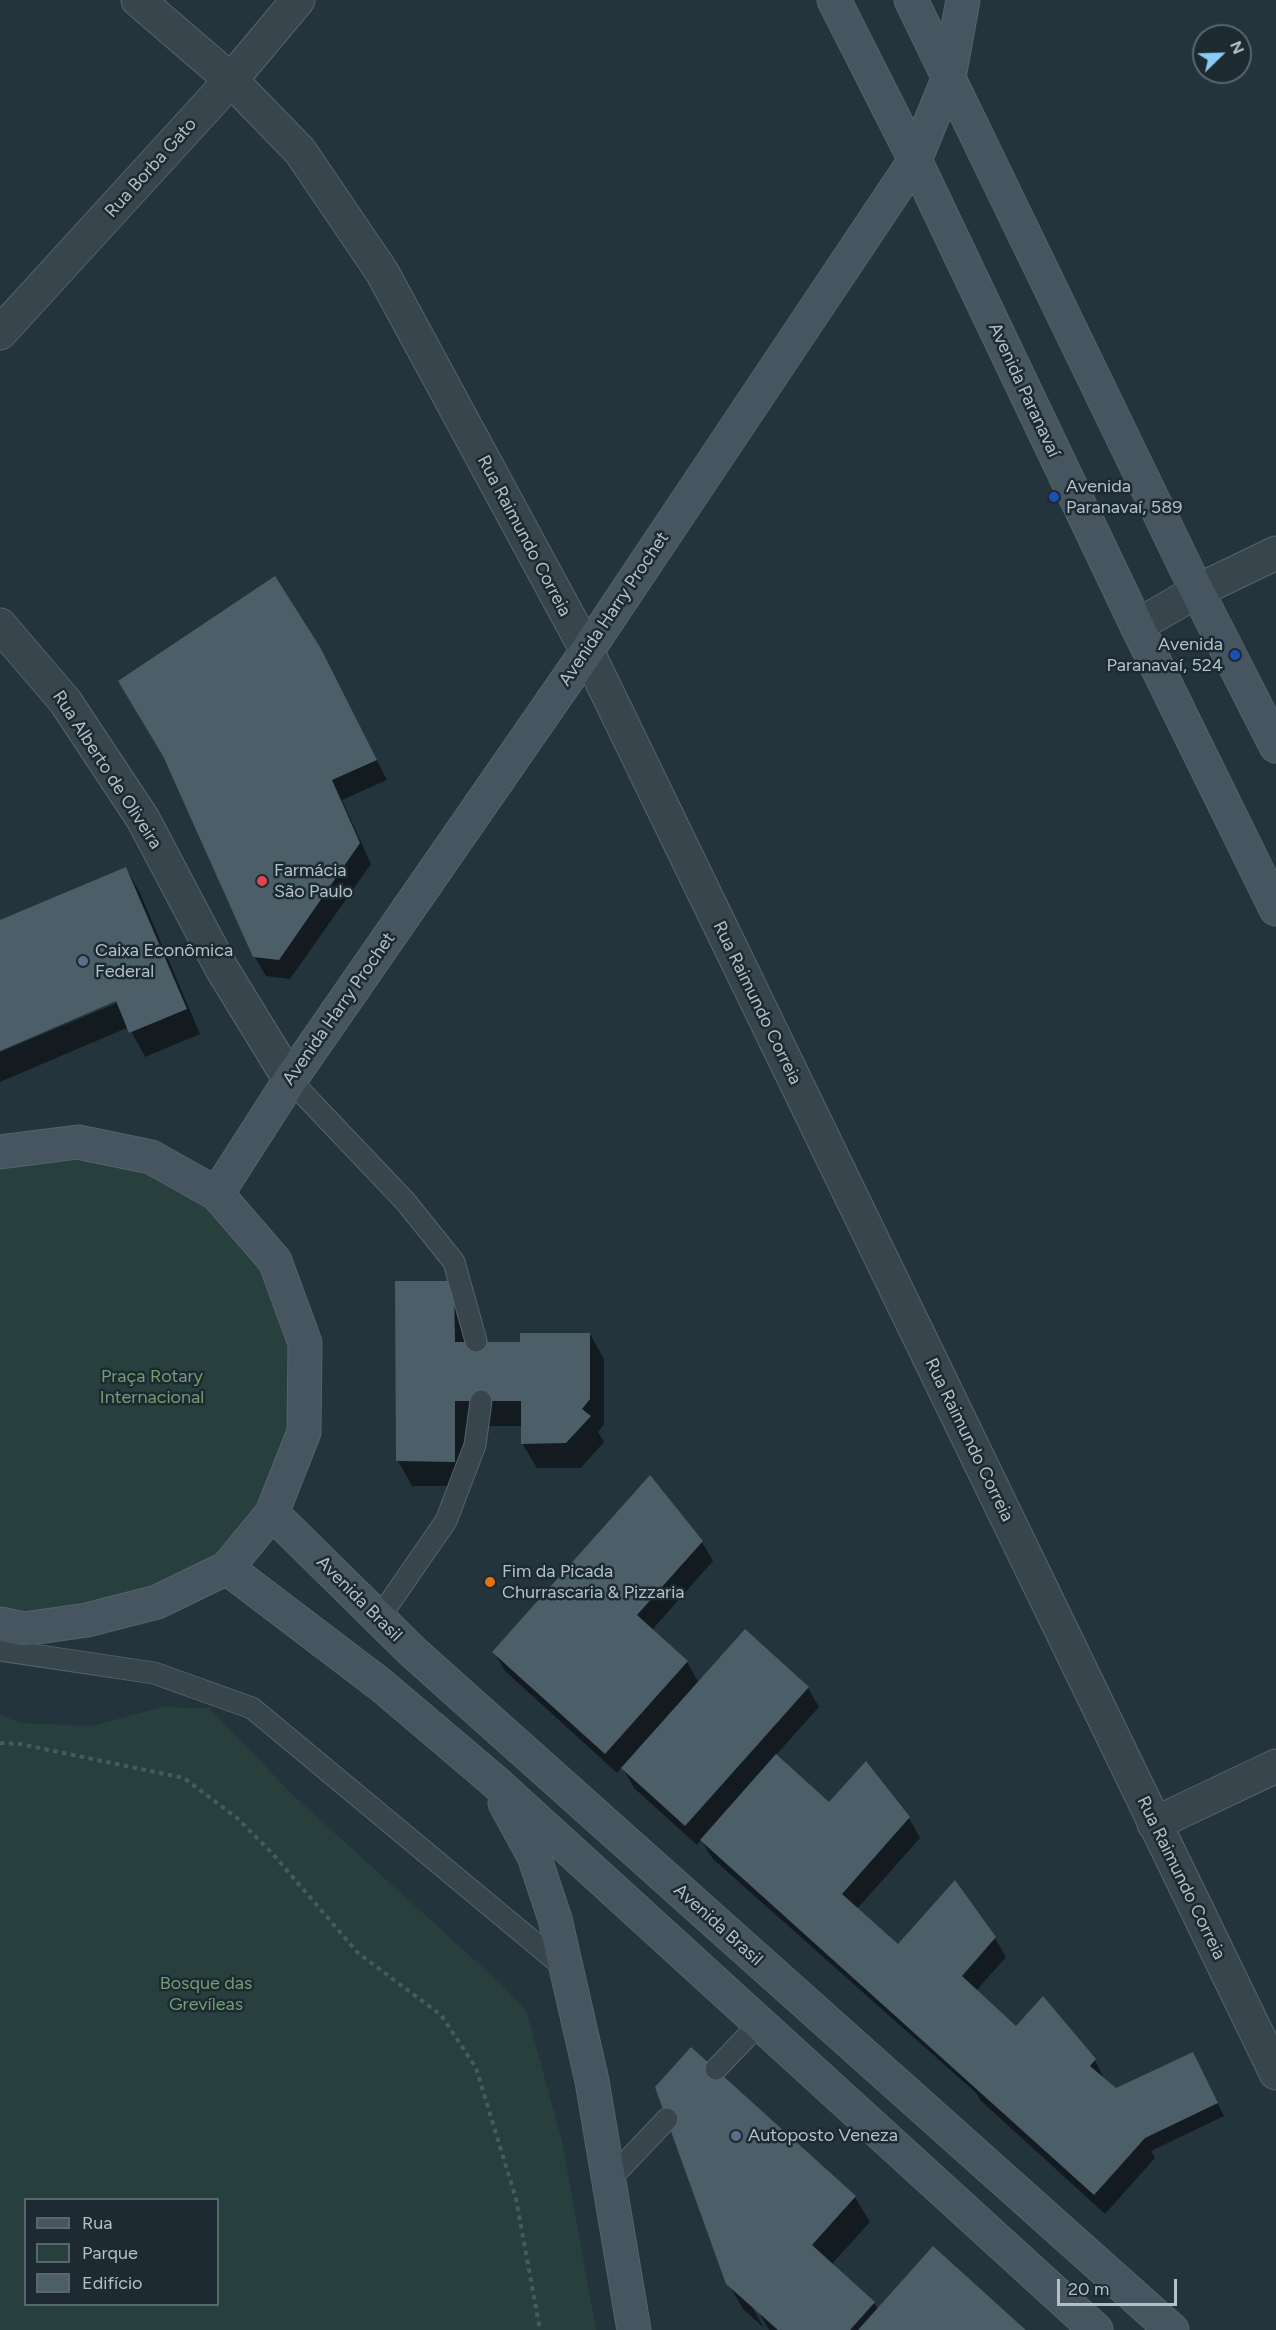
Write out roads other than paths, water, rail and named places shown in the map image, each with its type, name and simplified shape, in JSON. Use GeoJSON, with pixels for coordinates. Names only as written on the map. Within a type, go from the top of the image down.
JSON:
{"type":"FeatureCollection","features":[{"type":"Feature","properties":{"kind":"main road","name":"Avenida Paranavaí"},"geometry":{"type":"LineString","coordinates":[[834,0],[915,160],[1137,626],[1276,909]]}},
{"type":"Feature","properties":{"kind":"main road"},"geometry":{"type":"LineString","coordinates":[[911,0],[1197,591],[1276,746]]}},
{"type":"Feature","properties":{"kind":"main road","name":"Avenida Harry Prochet"},"geometry":{"type":"LineString","coordinates":[[217,1194],[290,1080],[587,651],[915,160],[949,77],[963,0]]}},
{"type":"Feature","properties":{"kind":"main road"},"geometry":{"type":"LineString","coordinates":[[0,1152],[78,1142],[151,1157],[217,1194],[275,1260],[305,1343],[304,1432],[272,1513],[227,1568],[157,1602],[87,1620],[24,1629],[0,1624]]}},
{"type":"Feature","properties":{"kind":"main road","name":"Avenida Brasil"},"geometry":{"type":"LineString","coordinates":[[272,1513],[430,1668],[1172,2330]]}},
{"type":"Feature","properties":{"kind":"main road"},"geometry":{"type":"LineString","coordinates":[[227,1568],[381,1685],[493,1780],[761,2022],[1096,2330]]}},
{"type":"Feature","properties":{"kind":"main road"},"geometry":{"type":"LineString","coordinates":[[493,1780],[534,1856],[555,1919],[592,2081],[634,2330]]}},
{"type":"Feature","properties":{"kind":"street","name":"Rua Raimundo Correia"},"geometry":{"type":"LineString","coordinates":[[138,0],[231,80],[300,151],[382,272],[587,651],[1276,2073]]}},
{"type":"Feature","properties":{"kind":"street","name":"Rua Borba Gato"},"geometry":{"type":"LineString","coordinates":[[0,333],[231,80],[298,0]]}},
{"type":"Feature","properties":{"kind":"street"},"geometry":{"type":"LineString","coordinates":[[1137,626],[1197,591],[1276,553]]}},
{"type":"Feature","properties":{"kind":"street","name":"Rua Alberto de Oliveira"},"geometry":{"type":"LineString","coordinates":[[0,625],[65,701],[142,819],[222,969],[290,1080]]}},
{"type":"Feature","properties":{"kind":"street"},"geometry":{"type":"LineString","coordinates":[[1154,1824],[1276,1766]]}},
{"type":"Feature","properties":{"kind":"lane"},"geometry":{"type":"LineString","coordinates":[[290,1080],[405,1201],[454,1262],[476,1341]]}},
{"type":"Feature","properties":{"kind":"lane"},"geometry":{"type":"LineString","coordinates":[[379,1618],[446,1521],[475,1445],[481,1401]]}},
{"type":"Feature","properties":{"kind":"lane"},"geometry":{"type":"LineString","coordinates":[[0,1629],[38,1655]]}},
{"type":"Feature","properties":{"kind":"lane"},"geometry":{"type":"LineString","coordinates":[[0,1650],[154,1673],[252,1708],[566,1969]]}},
{"type":"Feature","properties":{"kind":"lane"},"geometry":{"type":"LineString","coordinates":[[716,2069],[761,2022]]}},
{"type":"Feature","properties":{"kind":"lane"},"geometry":{"type":"LineString","coordinates":[[609,2180],[667,2119]]}},
{"type":"Feature","properties":{"kind":"place","name":"Avenida Paranavaí, 589"},"geometry":{"type":"Point","coordinates":[1054,497]}},
{"type":"Feature","properties":{"kind":"place","name":"Avenida Paranavaí, 524"},"geometry":{"type":"Point","coordinates":[1235,655]}},
{"type":"Feature","properties":{"kind":"place","name":"Farmácia São Paulo"},"geometry":{"type":"Point","coordinates":[262,881]}},
{"type":"Feature","properties":{"kind":"place","name":"Caixa Econômica Federal"},"geometry":{"type":"Point","coordinates":[83,961]}},
{"type":"Feature","properties":{"kind":"place","name":"Fim da Picada Churrascaria & Pizzaria"},"geometry":{"type":"Point","coordinates":[490,1582]}},
{"type":"Feature","properties":{"kind":"place","name":"Autoposto Veneza"},"geometry":{"type":"Point","coordinates":[736,2136]}},
{"type":"Feature","properties":{"kind":"park label","name":"Praça Rotary Internacional"},"geometry":{"type":"Point","coordinates":[152,1387]}},
{"type":"Feature","properties":{"kind":"park label","name":"Bosque das Grevíleas"},"geometry":{"type":"Point","coordinates":[206,1994]}}]}
